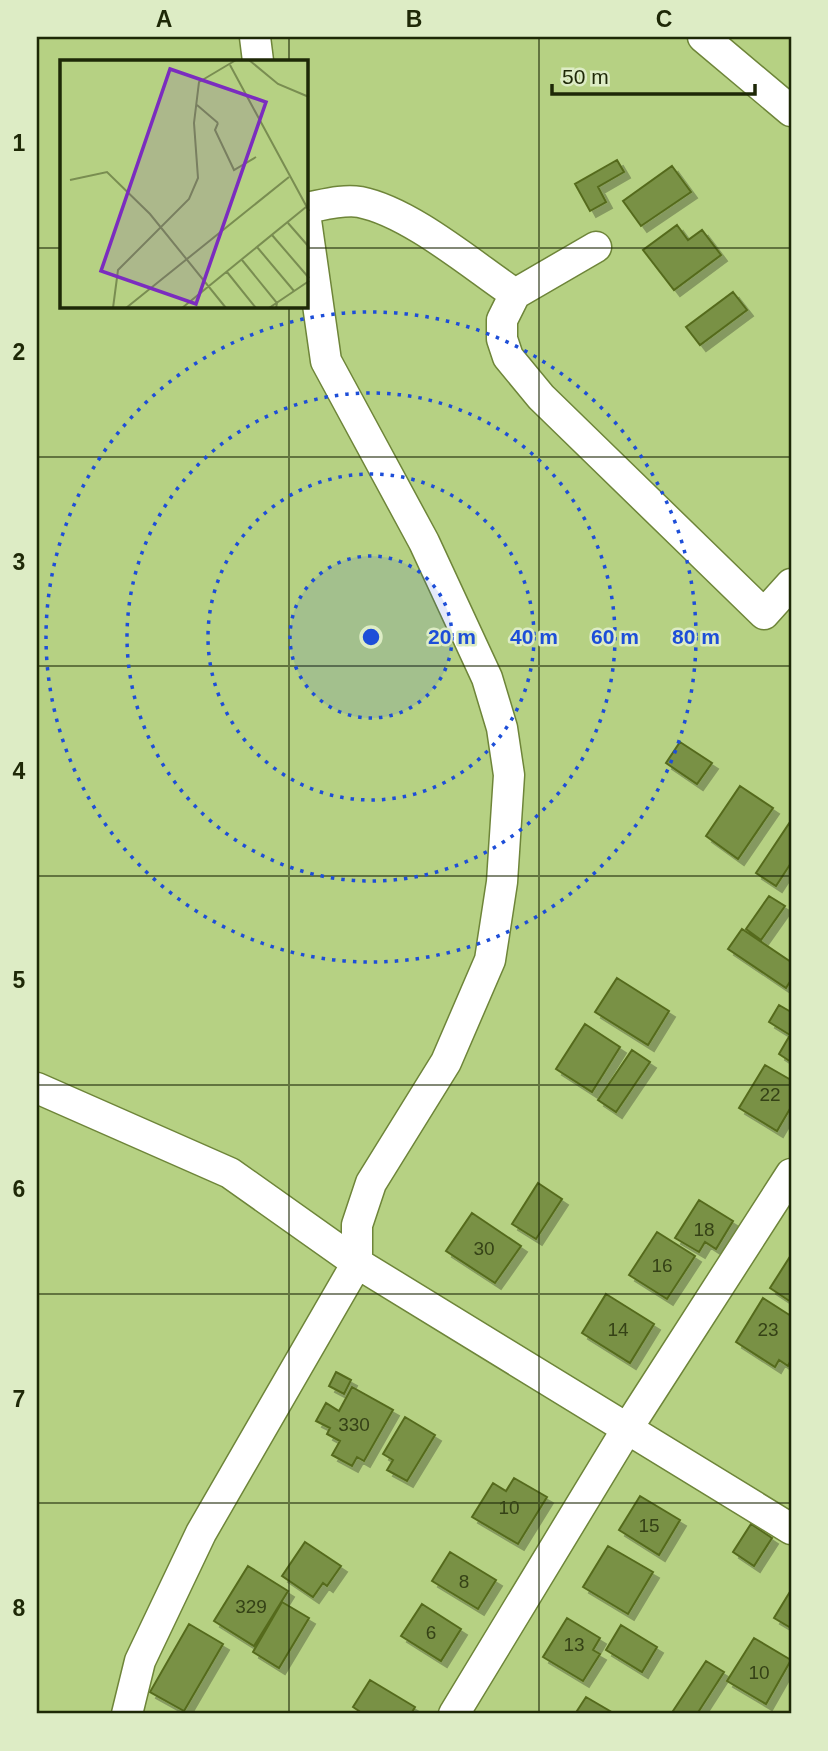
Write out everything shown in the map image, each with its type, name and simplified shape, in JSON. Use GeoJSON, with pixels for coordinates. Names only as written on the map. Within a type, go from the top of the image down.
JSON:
{"type":"FeatureCollection","features":[{"type":"Feature","properties":{"kind":"street"},"geometry":{"type":"LineString","coordinates":[[255,37],[254,51],[258,60]]}},
{"type":"Feature","properties":{"kind":"street"},"geometry":{"type":"LineString","coordinates":[[703,37],[791,111]]}},
{"type":"Feature","properties":{"kind":"street"},"geometry":{"type":"LineString","coordinates":[[308,208],[360,202],[383,210],[407,220],[515,294]]}},
{"type":"Feature","properties":{"kind":"street"},"geometry":{"type":"LineString","coordinates":[[127,1714],[140,1661],[201,1533],[357,1263],[357,1225],[372,1183],[446,1062],[490,960],[502,882],[509,775],[502,728],[487,678],[424,542],[326,361],[308,234]]}},
{"type":"Feature","properties":{"kind":"street"},"geometry":{"type":"LineString","coordinates":[[596,247],[515,294],[502,320],[502,339],[509,356],[541,397],[764,614],[791,584]]}},
{"type":"Feature","properties":{"kind":"street"},"geometry":{"type":"LineString","coordinates":[[37,1088],[230,1173],[357,1263],[791,1529]]}},
{"type":"Feature","properties":{"kind":"street"},"geometry":{"type":"LineString","coordinates":[[454,1714],[627,1429],[791,1174]]}},
{"type":"Feature","properties":{"kind":"building"},"geometry":{"type":"Polygon","coordinates":[[[617,160],[624,172],[598,187],[606,202],[590,211],[575,184],[617,160]]]}},
{"type":"Feature","properties":{"kind":"building"},"geometry":{"type":"Polygon","coordinates":[[[672,166],[691,192],[641,226],[623,201],[672,166]]]}},
{"type":"Feature","properties":{"kind":"building"},"geometry":{"type":"Polygon","coordinates":[[[677,225],[688,240],[702,230],[721,255],[674,290],[643,250],[677,225]]]}},
{"type":"Feature","properties":{"kind":"building"},"geometry":{"type":"Polygon","coordinates":[[[733,292],[747,310],[700,345],[686,327],[733,292]]]}},
{"type":"Feature","properties":{"kind":"building"},"geometry":{"type":"Polygon","coordinates":[[[680,742],[712,763],[697,784],[666,763],[680,742]]]}},
{"type":"Feature","properties":{"kind":"building"},"geometry":{"type":"Polygon","coordinates":[[[740,786],[773,808],[738,859],[706,836],[740,786]]]}},
{"type":"Feature","properties":{"kind":"building"},"geometry":{"type":"Polygon","coordinates":[[[790,822],[791,863],[776,886],[756,873],[790,822]]]}},
{"type":"Feature","properties":{"kind":"building"},"geometry":{"type":"Polygon","coordinates":[[[769,896],[785,906],[761,940],[746,929],[769,896]]]}},
{"type":"Feature","properties":{"kind":"building"},"geometry":{"type":"Polygon","coordinates":[[[742,929],[791,962],[791,980],[786,988],[728,949],[742,929]]]}},
{"type":"Feature","properties":{"kind":"building"},"geometry":{"type":"Polygon","coordinates":[[[617,978],[669,1011],[648,1045],[595,1012],[617,978]]]}},
{"type":"Feature","properties":{"kind":"building"},"geometry":{"type":"Polygon","coordinates":[[[779,1005],[791,1012],[791,1062],[779,1054],[790,1035],[769,1022],[779,1005]]]}},
{"type":"Feature","properties":{"kind":"building"},"geometry":{"type":"Polygon","coordinates":[[[585,1024],[620,1047],[592,1092],[556,1069],[585,1024]]]}},
{"type":"Feature","properties":{"kind":"building"},"geometry":{"type":"Polygon","coordinates":[[[632,1050],[650,1062],[616,1112],[598,1100],[632,1050]]]}},
{"type":"Feature","properties":{"kind":"building"},"geometry":{"type":"Polygon","coordinates":[[[765,1065],[791,1080],[791,1107],[777,1131],[739,1108],[765,1065]]]}},
{"type":"Feature","properties":{"kind":"building"},"geometry":{"type":"Polygon","coordinates":[[[538,1183],[562,1199],[536,1239],[512,1224],[538,1183]]]}},
{"type":"Feature","properties":{"kind":"building"},"geometry":{"type":"Polygon","coordinates":[[[699,1200],[733,1221],[716,1249],[705,1242],[699,1252],[675,1238],[699,1200]]]}},
{"type":"Feature","properties":{"kind":"building"},"geometry":{"type":"Polygon","coordinates":[[[472,1213],[521,1246],[495,1283],[446,1251],[472,1213]]]}},
{"type":"Feature","properties":{"kind":"building"},"geometry":{"type":"Polygon","coordinates":[[[657,1232],[695,1256],[667,1299],[629,1275],[657,1232]]]}},
{"type":"Feature","properties":{"kind":"building"},"geometry":{"type":"Polygon","coordinates":[[[791,1255],[791,1302],[770,1288],[791,1255]]]}},
{"type":"Feature","properties":{"kind":"building"},"geometry":{"type":"Polygon","coordinates":[[[606,1294],[654,1324],[630,1363],[582,1333],[606,1294]]]}},
{"type":"Feature","properties":{"kind":"building"},"geometry":{"type":"Polygon","coordinates":[[[763,1298],[791,1316],[791,1360],[788,1366],[779,1360],[775,1367],[736,1342],[763,1298]]]}},
{"type":"Feature","properties":{"kind":"building"},"geometry":{"type":"Polygon","coordinates":[[[336,1372],[351,1380],[344,1394],[329,1386],[336,1372]]]}},
{"type":"Feature","properties":{"kind":"building"},"geometry":{"type":"Polygon","coordinates":[[[352,1387],[393,1410],[364,1461],[357,1457],[352,1466],[332,1455],[340,1441],[327,1434],[330,1428],[316,1421],[326,1403],[339,1411],[352,1387]]]}},
{"type":"Feature","properties":{"kind":"building"},"geometry":{"type":"Polygon","coordinates":[[[405,1417],[435,1435],[407,1481],[387,1470],[393,1460],[383,1454],[405,1417]]]}},
{"type":"Feature","properties":{"kind":"building"},"geometry":{"type":"Polygon","coordinates":[[[514,1478],[547,1497],[518,1544],[472,1517],[493,1483],[506,1491],[514,1478]]]}},
{"type":"Feature","properties":{"kind":"building"},"geometry":{"type":"Polygon","coordinates":[[[640,1496],[680,1520],[659,1555],[619,1530],[640,1496]]]}},
{"type":"Feature","properties":{"kind":"building"},"geometry":{"type":"Polygon","coordinates":[[[751,1524],[772,1538],[754,1566],[733,1552],[751,1524]]]}},
{"type":"Feature","properties":{"kind":"building"},"geometry":{"type":"Polygon","coordinates":[[[305,1542],[341,1566],[327,1586],[323,1583],[313,1597],[282,1576],[305,1542]]]}},
{"type":"Feature","properties":{"kind":"building"},"geometry":{"type":"Polygon","coordinates":[[[608,1546],[653,1572],[628,1614],[583,1587],[608,1546]]]}},
{"type":"Feature","properties":{"kind":"building"},"geometry":{"type":"Polygon","coordinates":[[[450,1552],[496,1580],[478,1609],[432,1581],[450,1552]]]}},
{"type":"Feature","properties":{"kind":"building"},"geometry":{"type":"Polygon","coordinates":[[[248,1566],[288,1591],[254,1646],[214,1621],[248,1566]]]}},
{"type":"Feature","properties":{"kind":"building"},"geometry":{"type":"Polygon","coordinates":[[[791,1590],[791,1628],[774,1618],[791,1590]]]}},
{"type":"Feature","properties":{"kind":"building"},"geometry":{"type":"Polygon","coordinates":[[[282,1602],[309,1618],[279,1668],[253,1652],[282,1602]]]}},
{"type":"Feature","properties":{"kind":"building"},"geometry":{"type":"Polygon","coordinates":[[[422,1604],[461,1629],[441,1661],[401,1636],[422,1604]]]}},
{"type":"Feature","properties":{"kind":"building"},"geometry":{"type":"Polygon","coordinates":[[[567,1618],[600,1638],[593,1650],[600,1654],[583,1681],[543,1657],[567,1618]]]}},
{"type":"Feature","properties":{"kind":"building"},"geometry":{"type":"Polygon","coordinates":[[[189,1624],[223,1644],[184,1711],[150,1692],[189,1624]]]}},
{"type":"Feature","properties":{"kind":"building"},"geometry":{"type":"Polygon","coordinates":[[[621,1625],[657,1647],[642,1672],[606,1650],[621,1625]]]}},
{"type":"Feature","properties":{"kind":"building"},"geometry":{"type":"Polygon","coordinates":[[[754,1638],[791,1660],[766,1704],[727,1681],[754,1638]]]}},
{"type":"Feature","properties":{"kind":"building"},"geometry":{"type":"Polygon","coordinates":[[[706,1661],[724,1672],[697,1714],[671,1714],[706,1661]]]}},
{"type":"Feature","properties":{"kind":"building"},"geometry":{"type":"Polygon","coordinates":[[[370,1680],[415,1707],[411,1714],[357,1714],[359,1711],[353,1707],[370,1680]]]}},
{"type":"Feature","properties":{"kind":"building"},"geometry":{"type":"Polygon","coordinates":[[[586,1697],[615,1714],[575,1714],[586,1697]]]}}]}
